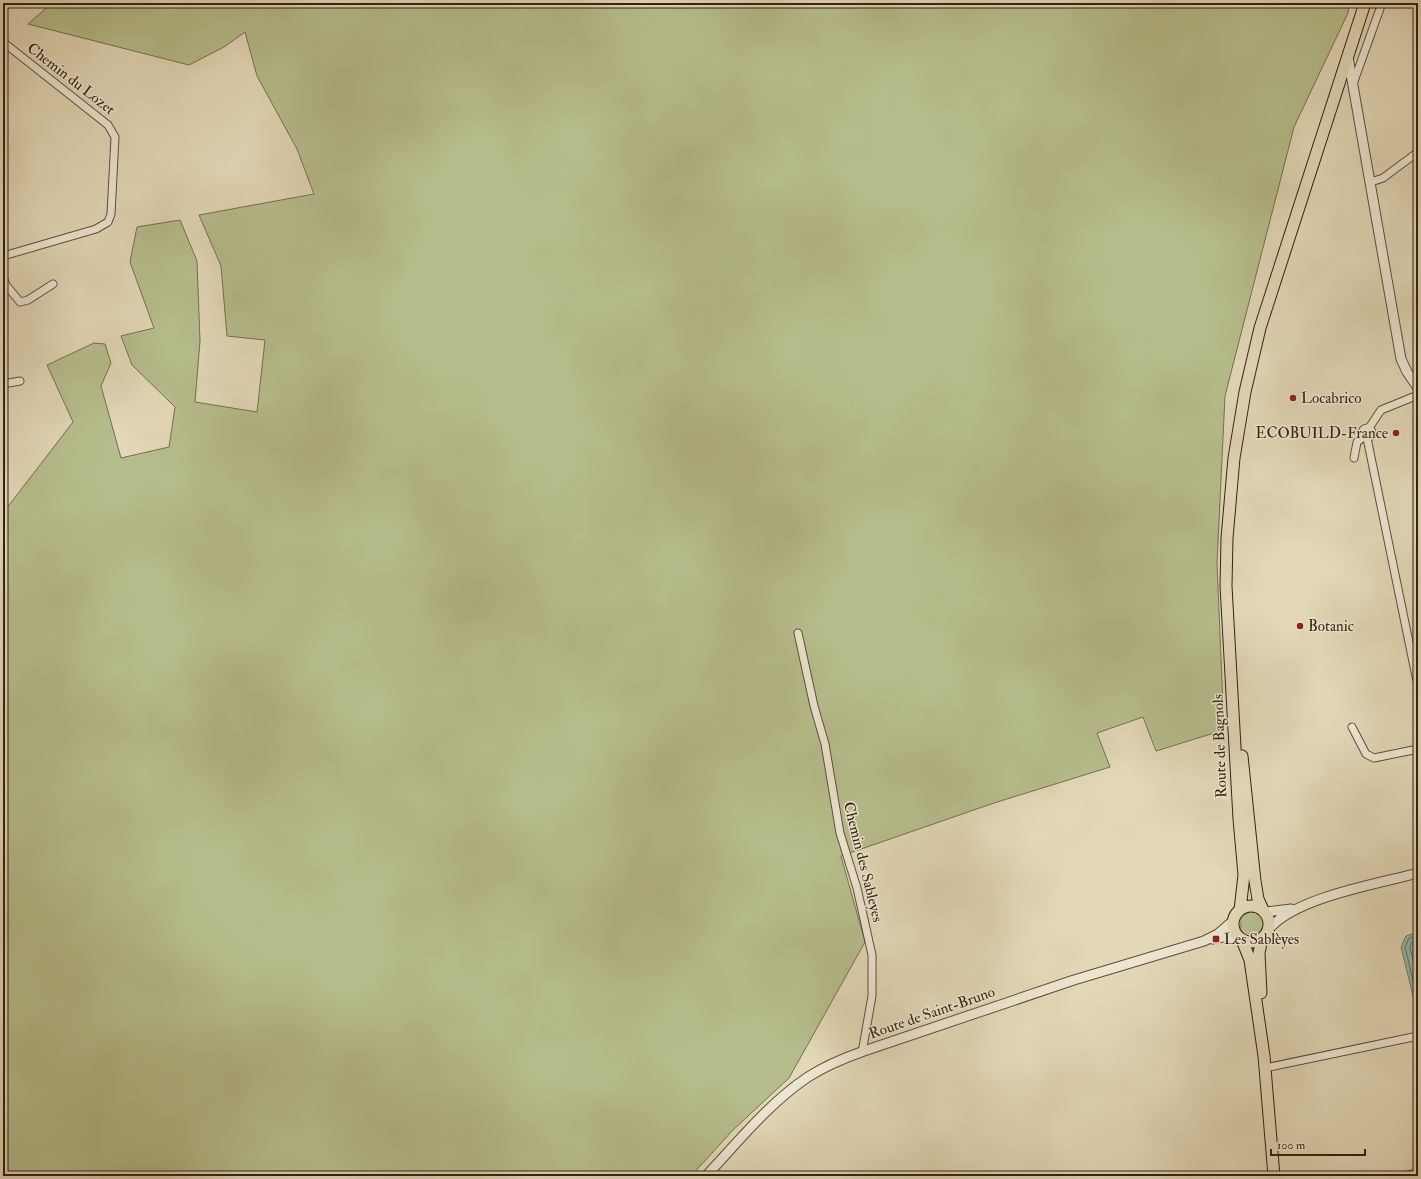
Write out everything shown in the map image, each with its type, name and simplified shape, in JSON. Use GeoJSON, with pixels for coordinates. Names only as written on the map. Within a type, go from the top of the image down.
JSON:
{"type":"FeatureCollection","features":[{"type":"Feature","properties":{"kind":"main road"},"geometry":{"type":"LineString","coordinates":[[1233,686],[1226,563],[1230,494],[1240,420],[1260,328],[1365,3]]}},
{"type":"Feature","properties":{"kind":"main road","name":"Route de Bagnols"},"geometry":{"type":"LineString","coordinates":[[1233,686],[1238,819],[1244,875],[1240,910],[1234,920]]}},
{"type":"Feature","properties":{"kind":"main road","name":"Route de Bagnols"},"geometry":{"type":"LineString","coordinates":[[1233,686],[1255,881],[1258,899],[1269,920],[1269,929]]}},
{"type":"Feature","properties":{"kind":"main road"},"geometry":{"type":"LineString","coordinates":[[1240,910],[1251,906],[1264,911]]}},
{"type":"Feature","properties":{"kind":"main road"},"geometry":{"type":"LineString","coordinates":[[1234,920],[1234,928],[1241,939],[1250,960],[1264,1056],[1274,1176]]}},
{"type":"Feature","properties":{"kind":"main road"},"geometry":{"type":"LineString","coordinates":[[1264,1056],[1265,1048],[1259,958],[1262,939],[1269,929]]}},
{"type":"Feature","properties":{"kind":"main road"},"geometry":{"type":"LineString","coordinates":[[1241,939],[1252,943],[1262,939]]}},
{"type":"Feature","properties":{"kind":"street"},"geometry":{"type":"LineString","coordinates":[[1353,85],[1382,3]]}},
{"type":"Feature","properties":{"kind":"street","name":"Chemin du Lozet"},"geometry":{"type":"LineString","coordinates":[[3,42],[108,124],[115,137],[111,214],[108,222],[96,230],[3,256]]}},
{"type":"Feature","properties":{"kind":"street"},"geometry":{"type":"LineString","coordinates":[[1348,56],[1401,359],[1407,372],[1418,388]]}},
{"type":"Feature","properties":{"kind":"street"},"geometry":{"type":"LineString","coordinates":[[1371,182],[1383,178],[1418,152]]}},
{"type":"Feature","properties":{"kind":"street"},"geometry":{"type":"LineString","coordinates":[[3,277],[6,285],[20,302],[28,300],[53,284]]}},
{"type":"Feature","properties":{"kind":"street"},"geometry":{"type":"LineString","coordinates":[[3,384],[20,381]]}},
{"type":"Feature","properties":{"kind":"street"},"geometry":{"type":"LineString","coordinates":[[1418,395],[1381,410],[1369,428],[1365,428],[1362,431],[1366,438],[1418,686]]}},
{"type":"Feature","properties":{"kind":"street"},"geometry":{"type":"LineString","coordinates":[[1354,458],[1357,442],[1366,438]]}},
{"type":"Feature","properties":{"kind":"street","name":"Chemin des Sableyes"},"geometry":{"type":"LineString","coordinates":[[798,633],[814,706],[825,744],[840,833],[857,888],[872,955],[872,996],[863,1047],[864,1051]]}},
{"type":"Feature","properties":{"kind":"street"},"geometry":{"type":"LineString","coordinates":[[1352,727],[1366,754],[1374,758],[1418,749]]}},
{"type":"Feature","properties":{"kind":"street"},"geometry":{"type":"LineString","coordinates":[[1264,911],[1280,911],[1300,907],[1342,893],[1418,873]]}},
{"type":"Feature","properties":{"kind":"street"},"geometry":{"type":"LineString","coordinates":[[1269,929],[1280,918],[1300,907]]}},
{"type":"Feature","properties":{"kind":"street"},"geometry":{"type":"LineString","coordinates":[[1204,941],[1218,934],[1234,920]]}},
{"type":"Feature","properties":{"kind":"street"},"geometry":{"type":"LineString","coordinates":[[1204,941],[1223,937],[1241,939]]}},
{"type":"Feature","properties":{"kind":"street","name":"Route de Saint-Bruno"},"geometry":{"type":"LineString","coordinates":[[706,1176],[785,1094],[822,1069],[864,1051],[1074,980],[1204,941]]}},
{"type":"Feature","properties":{"kind":"street"},"geometry":{"type":"LineString","coordinates":[[1265,1068],[1418,1036]]}},
{"type":"Feature","properties":{"kind":"street"},"geometry":{"type":"LineString","coordinates":[[1404,1176],[1418,1172]]}},
{"type":"Feature","properties":{"kind":"green space"},"geometry":{"type":"Polygon","coordinates":[[[52,3],[1349,3],[1348,13],[1294,127],[1225,396],[1217,563],[1224,730],[1156,751],[1143,717],[1097,733],[1110,767],[994,803],[841,856],[865,942],[789,1078],[733,1130],[691,1176],[3,1176],[3,513],[73,422],[47,365],[94,343],[105,344],[111,363],[101,386],[121,458],[169,447],[175,407],[132,365],[121,336],[154,328],[130,262],[137,227],[180,220],[197,261],[200,341],[195,402],[257,412],[265,340],[227,336],[221,266],[199,215],[314,194],[297,149],[257,76],[245,32],[224,47],[189,65],[28,24],[52,3]]]}},
{"type":"Feature","properties":{"kind":"green space"},"geometry":{"type":"Polygon","coordinates":[[[1252,911],[1261,915],[1264,924],[1260,933],[1251,937],[1246,936],[1240,929],[1241,923],[1239,922],[1243,915],[1252,911]]]}},
{"type":"Feature","properties":{"kind":"water"},"geometry":{"type":"Polygon","coordinates":[[[1418,932],[1418,1016],[1401,947],[1406,936],[1418,932]]]}},
{"type":"Feature","properties":{"kind":"place","name":"Locabrico"},"geometry":{"type":"Point","coordinates":[1293,398]}},
{"type":"Feature","properties":{"kind":"place","name":"ECOBUILD-France"},"geometry":{"type":"Point","coordinates":[1396,433]}},
{"type":"Feature","properties":{"kind":"place","name":"Botanic"},"geometry":{"type":"Point","coordinates":[1300,626]}},
{"type":"Feature","properties":{"kind":"place","name":"Les Sablèyes"},"geometry":{"type":"Point","coordinates":[1216,939]}}]}
